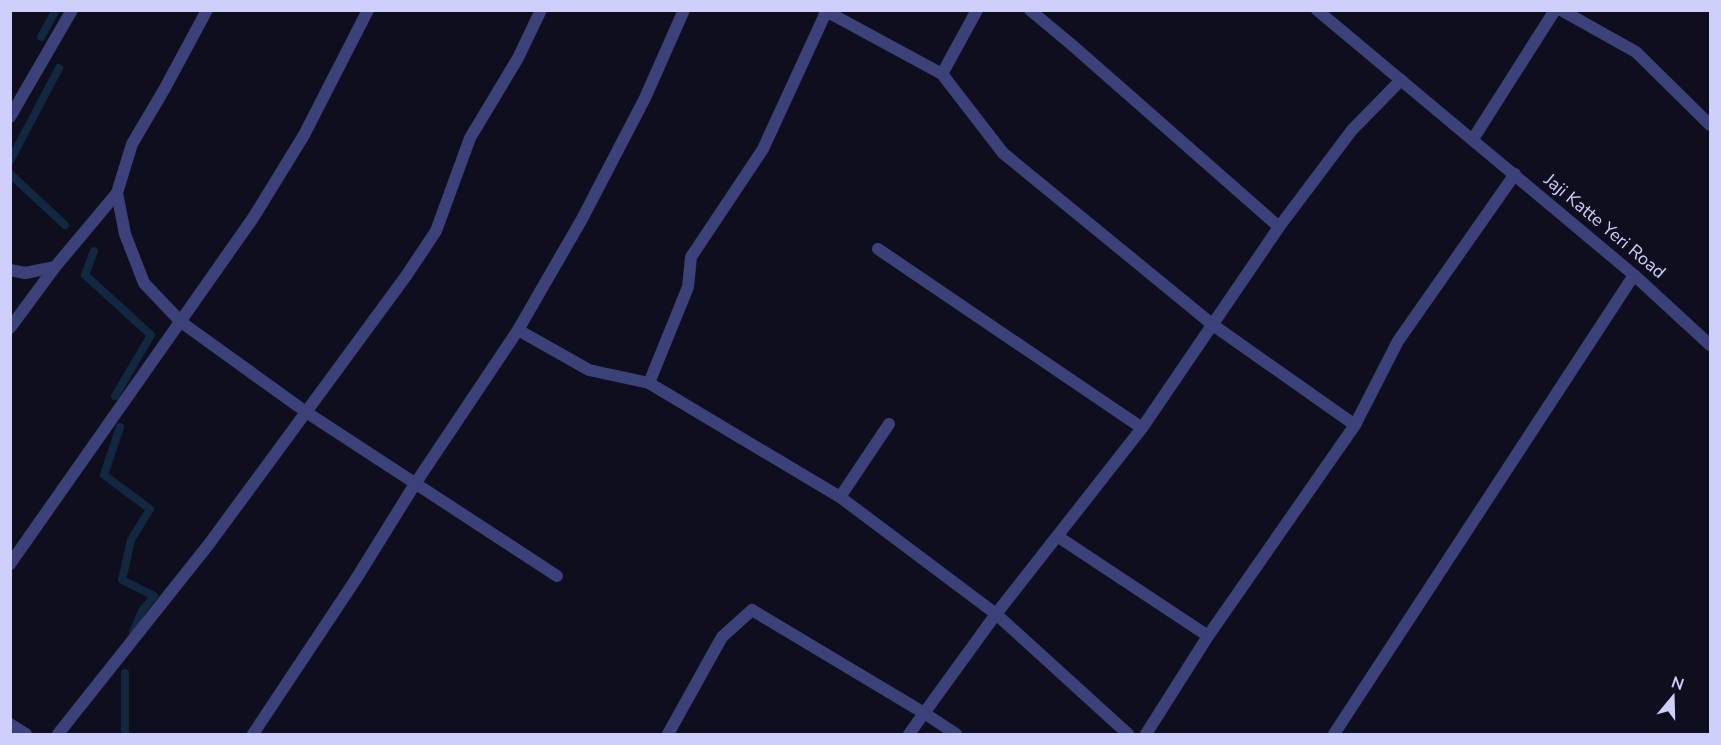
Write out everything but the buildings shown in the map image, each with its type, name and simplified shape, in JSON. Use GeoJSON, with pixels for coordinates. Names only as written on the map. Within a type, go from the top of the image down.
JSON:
{"type":"FeatureCollection","features":[{"type":"Feature","properties":{"kind":"street"},"geometry":{"type":"LineString","coordinates":[[10,117],[72,10]]}},
{"type":"Feature","properties":{"kind":"street"},"geometry":{"type":"LineString","coordinates":[[10,328],[55,267],[117,193],[132,144],[207,10]]}},
{"type":"Feature","properties":{"kind":"street"},"geometry":{"type":"LineString","coordinates":[[10,564],[253,219],[304,135],[368,10]]}},
{"type":"Feature","properties":{"kind":"street"},"geometry":{"type":"LineString","coordinates":[[58,735],[209,544],[436,231],[470,138],[518,58],[540,10]]}},
{"type":"Feature","properties":{"kind":"street"},"geometry":{"type":"LineString","coordinates":[[252,735],[518,330],[582,219],[645,98],[684,10]]}},
{"type":"Feature","properties":{"kind":"street"},"geometry":{"type":"LineString","coordinates":[[942,74],[977,10]]}},
{"type":"Feature","properties":{"kind":"street"},"geometry":{"type":"LineString","coordinates":[[1030,10],[1279,227]]}},
{"type":"Feature","properties":{"kind":"street","name":"Jaji Katte Yeri Road"},"geometry":{"type":"LineString","coordinates":[[1317,10],[1634,274],[1710,345]]}},
{"type":"Feature","properties":{"kind":"street"},"geometry":{"type":"LineString","coordinates":[[1473,139],[1555,10]]}},
{"type":"Feature","properties":{"kind":"street"},"geometry":{"type":"LineString","coordinates":[[1561,10],[1636,52],[1710,124]]}},
{"type":"Feature","properties":{"kind":"street"},"geometry":{"type":"LineString","coordinates":[[649,383],[688,287],[691,257],[763,148],[826,11],[942,74],[1003,153],[1213,325],[1355,425]]}},
{"type":"Feature","properties":{"kind":"street"},"geometry":{"type":"LineString","coordinates":[[909,735],[996,615],[1142,428],[1279,227],[1352,130],[1401,80]]}},
{"type":"Feature","properties":{"kind":"street"},"geometry":{"type":"LineString","coordinates":[[1146,735],[1208,636],[1355,425],[1398,341],[1515,174]]}},
{"type":"Feature","properties":{"kind":"street"},"geometry":{"type":"LineString","coordinates":[[117,193],[125,234],[144,283],[181,322],[306,412],[557,576]]}},
{"type":"Feature","properties":{"kind":"street"},"geometry":{"type":"LineString","coordinates":[[878,249],[1142,428]]}},
{"type":"Feature","properties":{"kind":"street"},"geometry":{"type":"LineString","coordinates":[[10,270],[25,273],[55,267]]}},
{"type":"Feature","properties":{"kind":"street"},"geometry":{"type":"LineString","coordinates":[[1334,735],[1634,274]]}},
{"type":"Feature","properties":{"kind":"street"},"geometry":{"type":"LineString","coordinates":[[518,330],[589,370],[649,383],[840,497],[996,615],[1128,735]]}},
{"type":"Feature","properties":{"kind":"street"},"geometry":{"type":"LineString","coordinates":[[840,497],[890,424]]}},
{"type":"Feature","properties":{"kind":"street"},"geometry":{"type":"LineString","coordinates":[[1057,536],[1208,636]]}},
{"type":"Feature","properties":{"kind":"street"},"geometry":{"type":"LineString","coordinates":[[668,735],[722,638],[752,610],[924,713],[956,735]]}},
{"type":"Feature","properties":{"kind":"street"},"geometry":{"type":"LineString","coordinates":[[10,724],[26,735]]}},
{"type":"Feature","properties":{"kind":"waterway"},"geometry":{"type":"LineString","coordinates":[[41,37],[56,10]]}},
{"type":"Feature","properties":{"kind":"waterway"},"geometry":{"type":"LineString","coordinates":[[10,161],[59,68]]}},
{"type":"Feature","properties":{"kind":"waterway"},"geometry":{"type":"LineString","coordinates":[[10,174],[65,225]]}},
{"type":"Feature","properties":{"kind":"waterway"},"geometry":{"type":"LineString","coordinates":[[94,251],[85,275],[151,335],[115,396]]}},
{"type":"Feature","properties":{"kind":"waterway"},"geometry":{"type":"LineString","coordinates":[[120,427],[104,475],[150,509],[131,540],[122,580],[154,596],[142,611],[133,632]]}},
{"type":"Feature","properties":{"kind":"waterway"},"geometry":{"type":"LineString","coordinates":[[125,673],[125,734]]}}]}
